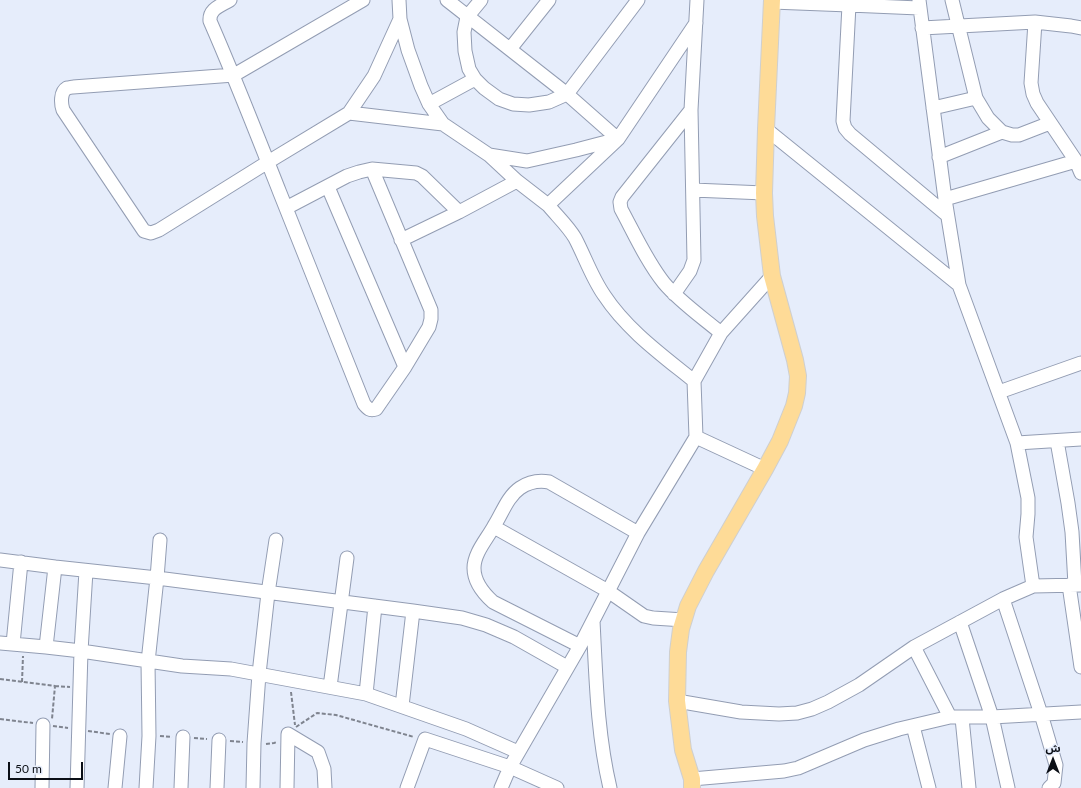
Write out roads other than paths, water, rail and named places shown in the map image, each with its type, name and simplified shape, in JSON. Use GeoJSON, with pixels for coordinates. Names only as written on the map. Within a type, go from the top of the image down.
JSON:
{"type":"FeatureCollection","features":[{"type":"Feature","properties":{"kind":"main road"},"geometry":{"type":"LineString","coordinates":[[694,785],[683,750],[677,701],[678,652],[681,629],[688,606],[706,571],[780,441],[794,406],[797,393],[798,376],[772,276],[765,216],[764,193],[766,129],[772,1]]}},
{"type":"Feature","properties":{"kind":"street"},"geometry":{"type":"LineString","coordinates":[[230,0],[211,11],[209,16],[210,21],[234,75],[364,404],[372,411],[376,409],[405,367],[429,327],[432,319],[431,310],[372,169]]}},
{"type":"Feature","properties":{"kind":"street"},"geometry":{"type":"LineString","coordinates":[[363,0],[234,75],[67,88],[64,91],[61,102],[63,110],[144,231],[151,232],[159,230],[349,113],[374,76],[400,19]]}},
{"type":"Feature","properties":{"kind":"street"},"geometry":{"type":"LineString","coordinates":[[399,0],[400,19],[408,50],[429,104],[443,124],[489,155],[517,181],[548,205],[575,238],[603,294],[616,313],[640,337],[694,382]]}},
{"type":"Feature","properties":{"kind":"street"},"geometry":{"type":"LineString","coordinates":[[447,0],[567,94],[618,139]]}},
{"type":"Feature","properties":{"kind":"street"},"geometry":{"type":"LineString","coordinates":[[481,0],[467,17],[464,32],[465,51],[469,69],[475,79],[499,99],[513,104],[529,105],[549,102],[567,94],[638,0]]}},
{"type":"Feature","properties":{"kind":"street"},"geometry":{"type":"LineString","coordinates":[[510,49],[549,0]]}},
{"type":"Feature","properties":{"kind":"street"},"geometry":{"type":"LineString","coordinates":[[674,294],[690,271],[694,260],[691,110],[697,0]]}},
{"type":"Feature","properties":{"kind":"street"},"geometry":{"type":"LineString","coordinates":[[952,0],[976,98],[988,118],[1002,132],[1012,135],[1018,135],[1050,123]]}},
{"type":"Feature","properties":{"kind":"street"},"geometry":{"type":"LineString","coordinates":[[772,1],[919,4],[947,216],[959,286],[1017,443],[1028,498],[1026,537],[1034,586]]}},
{"type":"Feature","properties":{"kind":"street"},"geometry":{"type":"LineString","coordinates":[[849,3],[843,121],[845,128],[850,134],[947,216]]}},
{"type":"Feature","properties":{"kind":"street"},"geometry":{"type":"LineString","coordinates":[[945,199],[1079,167],[1037,103],[1033,94],[1031,83],[1035,22]]}},
{"type":"Feature","properties":{"kind":"street"},"geometry":{"type":"LineString","coordinates":[[922,28],[1035,22],[1081,28]]}},
{"type":"Feature","properties":{"kind":"street"},"geometry":{"type":"LineString","coordinates":[[548,205],[618,139],[696,23]]}},
{"type":"Feature","properties":{"kind":"street"},"geometry":{"type":"LineString","coordinates":[[429,104],[475,79]]}},
{"type":"Feature","properties":{"kind":"street"},"geometry":{"type":"LineString","coordinates":[[933,108],[976,98]]}},
{"type":"Feature","properties":{"kind":"street"},"geometry":{"type":"LineString","coordinates":[[691,110],[622,197],[620,202],[621,208],[653,268],[674,294],[721,334]]}},
{"type":"Feature","properties":{"kind":"street"},"geometry":{"type":"LineString","coordinates":[[349,113],[443,124]]}},
{"type":"Feature","properties":{"kind":"street"},"geometry":{"type":"LineString","coordinates":[[766,129],[959,286]]}},
{"type":"Feature","properties":{"kind":"street"},"geometry":{"type":"LineString","coordinates":[[939,157],[1002,132]]}},
{"type":"Feature","properties":{"kind":"street"},"geometry":{"type":"LineString","coordinates":[[489,155],[527,160],[576,150],[618,139]]}},
{"type":"Feature","properties":{"kind":"street"},"geometry":{"type":"LineString","coordinates":[[286,208],[353,174],[372,169],[416,173],[422,176],[459,212]]}},
{"type":"Feature","properties":{"kind":"street"},"geometry":{"type":"LineString","coordinates":[[401,240],[459,212],[517,181]]}},
{"type":"Feature","properties":{"kind":"street"},"geometry":{"type":"LineString","coordinates":[[328,187],[405,367]]}},
{"type":"Feature","properties":{"kind":"street"},"geometry":{"type":"LineString","coordinates":[[693,190],[764,193]]}},
{"type":"Feature","properties":{"kind":"street"},"geometry":{"type":"LineString","coordinates":[[501,788],[518,752],[580,646],[638,533],[696,437],[694,382],[721,334],[772,276]]}},
{"type":"Feature","properties":{"kind":"street"},"geometry":{"type":"LineString","coordinates":[[999,392],[1081,363]]}},
{"type":"Feature","properties":{"kind":"street"},"geometry":{"type":"LineString","coordinates":[[696,437],[765,469]]}},
{"type":"Feature","properties":{"kind":"street"},"geometry":{"type":"LineString","coordinates":[[1017,443],[1081,439]]}},
{"type":"Feature","properties":{"kind":"street"},"geometry":{"type":"LineString","coordinates":[[1057,441],[1072,532],[1081,667]]}},
{"type":"Feature","properties":{"kind":"street"},"geometry":{"type":"LineString","coordinates":[[580,646],[493,602],[485,595],[480,588],[474,567],[481,547],[510,498],[519,489],[540,480],[549,482],[638,533]]}},
{"type":"Feature","properties":{"kind":"street"},"geometry":{"type":"LineString","coordinates":[[494,527],[608,591],[644,616],[684,620]]}},
{"type":"Feature","properties":{"kind":"street"},"geometry":{"type":"LineString","coordinates":[[146,788],[149,736],[148,662],[160,540]]}},
{"type":"Feature","properties":{"kind":"street"},"geometry":{"type":"LineString","coordinates":[[253,788],[254,743],[259,674],[268,592],[276,540]]}},
{"type":"Feature","properties":{"kind":"street"},"geometry":{"type":"LineString","coordinates":[[330,687],[347,558]]}},
{"type":"Feature","properties":{"kind":"street"},"geometry":{"type":"LineString","coordinates":[[0,560],[157,578],[462,618],[486,625],[514,637],[567,667]]}},
{"type":"Feature","properties":{"kind":"street"},"geometry":{"type":"LineString","coordinates":[[21,562],[12,644],[81,651],[182,666],[231,669],[366,694],[466,729],[518,752]]}},
{"type":"Feature","properties":{"kind":"street"},"geometry":{"type":"LineString","coordinates":[[46,647],[55,567]]}},
{"type":"Feature","properties":{"kind":"street"},"geometry":{"type":"LineString","coordinates":[[77,788],[81,651],[86,571]]}},
{"type":"Feature","properties":{"kind":"street"},"geometry":{"type":"LineString","coordinates":[[677,701],[741,712],[779,714],[797,713],[812,709],[859,685],[914,647],[1003,599],[1034,586],[1075,585]]}},
{"type":"Feature","properties":{"kind":"street"},"geometry":{"type":"LineString","coordinates":[[1003,599],[1041,714],[1056,765],[1054,783],[1049,788]]}},
{"type":"Feature","properties":{"kind":"street"},"geometry":{"type":"LineString","coordinates":[[366,694],[374,606]]}},
{"type":"Feature","properties":{"kind":"street"},"geometry":{"type":"LineString","coordinates":[[402,706],[412,611]]}},
{"type":"Feature","properties":{"kind":"street"},"geometry":{"type":"LineString","coordinates":[[593,620],[600,726],[606,772],[610,788]]}},
{"type":"Feature","properties":{"kind":"street"},"geometry":{"type":"LineString","coordinates":[[960,622],[992,718],[1008,788]]}},
{"type":"Feature","properties":{"kind":"street"},"geometry":{"type":"LineString","coordinates":[[914,647],[956,718],[969,788]]}},
{"type":"Feature","properties":{"kind":"street"},"geometry":{"type":"LineString","coordinates":[[694,785],[798,768],[864,740],[913,726],[956,718],[992,718],[1081,712]]}},
{"type":"Feature","properties":{"kind":"street"},"geometry":{"type":"LineString","coordinates":[[42,788],[44,725]]}},
{"type":"Feature","properties":{"kind":"street"},"geometry":{"type":"LineString","coordinates":[[913,726],[929,788]]}},
{"type":"Feature","properties":{"kind":"street"},"geometry":{"type":"LineString","coordinates":[[287,788],[292,730],[318,752],[324,769],[324,788]]}},
{"type":"Feature","properties":{"kind":"street"},"geometry":{"type":"LineString","coordinates":[[116,788],[120,736]]}},
{"type":"Feature","properties":{"kind":"street"},"geometry":{"type":"LineString","coordinates":[[181,788],[183,737]]}},
{"type":"Feature","properties":{"kind":"street"},"geometry":{"type":"LineString","coordinates":[[407,788],[425,739],[510,767],[557,788]]}},
{"type":"Feature","properties":{"kind":"street"},"geometry":{"type":"LineString","coordinates":[[217,788],[219,740]]}}]}
